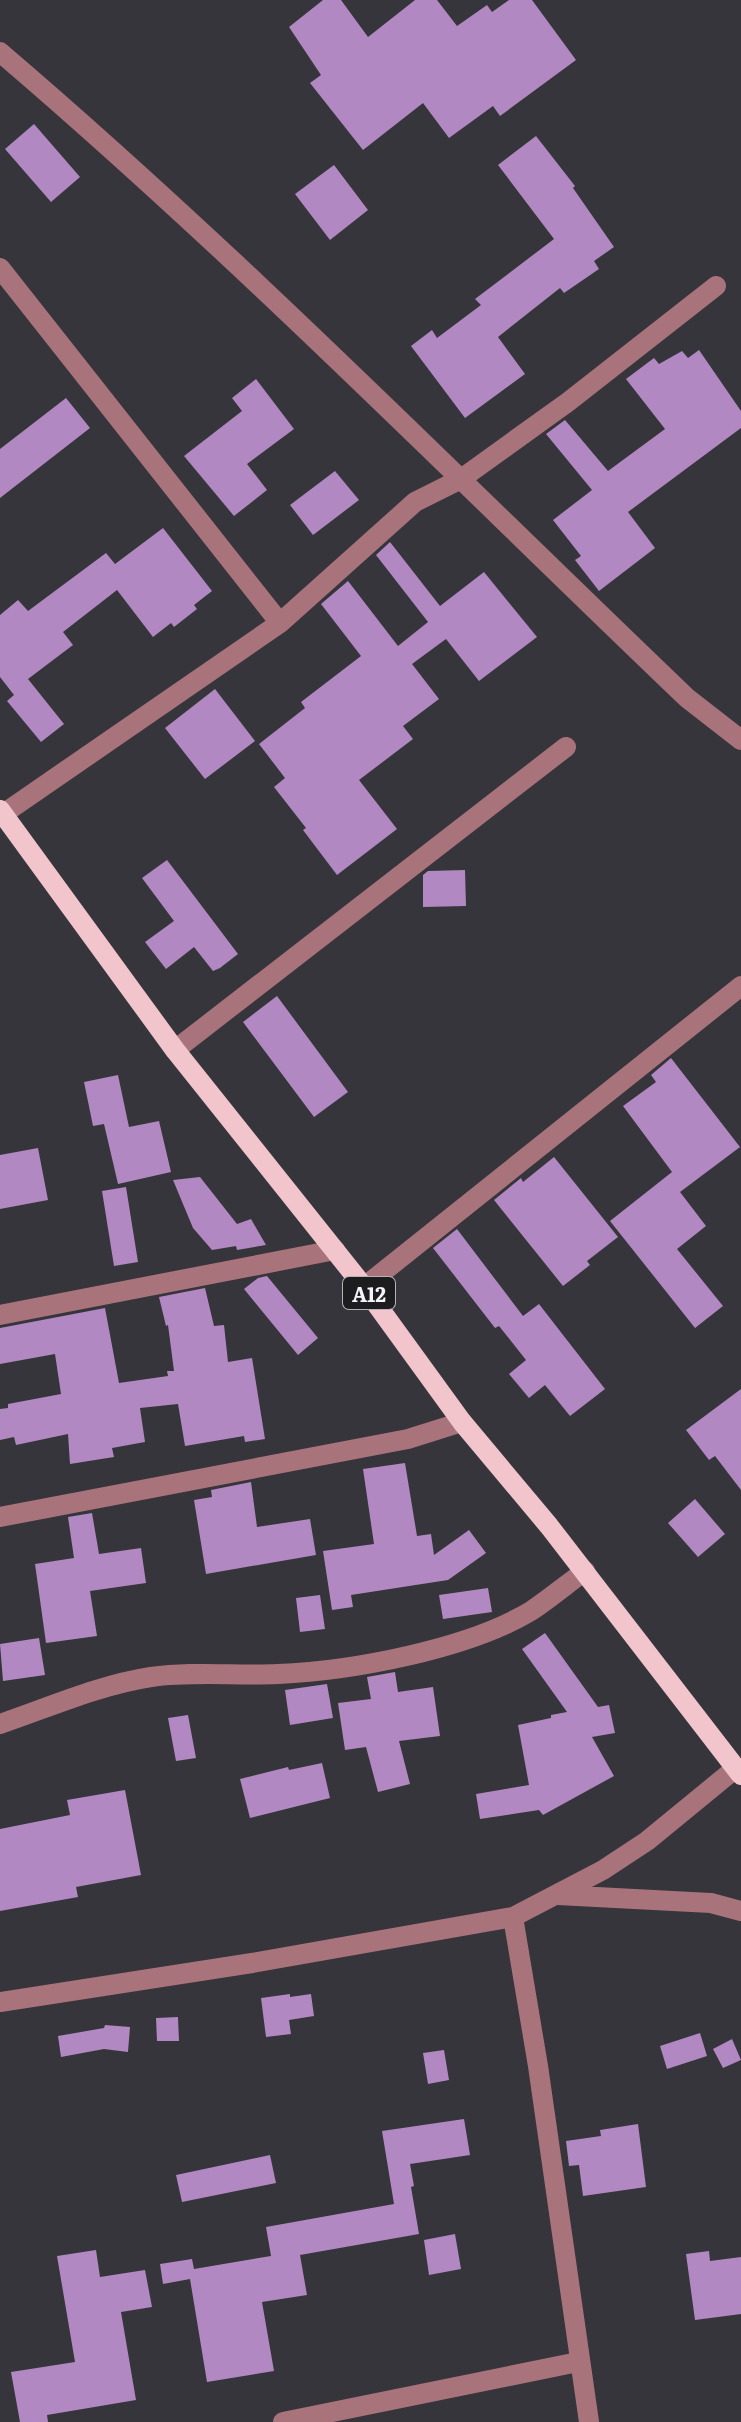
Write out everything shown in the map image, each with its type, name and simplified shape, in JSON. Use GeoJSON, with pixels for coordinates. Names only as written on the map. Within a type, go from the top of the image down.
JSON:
{"type":"FeatureCollection","features":[{"type":"Feature","properties":{"kind":"main road","name":"A12"},"geometry":{"type":"LineString","coordinates":[[1,812],[175,1050],[364,1287],[462,1422],[585,1571],[738,1771]]}},
{"type":"Feature","properties":{"kind":"street"},"geometry":{"type":"LineString","coordinates":[[0,52],[92,131],[266,290],[687,698],[741,740]]}},
{"type":"Feature","properties":{"kind":"street"},"geometry":{"type":"LineString","coordinates":[[0,268],[280,623]]}},
{"type":"Feature","properties":{"kind":"street"},"geometry":{"type":"LineString","coordinates":[[1,812],[280,623],[415,502],[461,479],[568,402],[716,286]]}},
{"type":"Feature","properties":{"kind":"street"},"geometry":{"type":"LineString","coordinates":[[175,1050],[566,747]]}},
{"type":"Feature","properties":{"kind":"street"},"geometry":{"type":"LineString","coordinates":[[364,1287],[741,986]]}},
{"type":"Feature","properties":{"kind":"street"},"geometry":{"type":"LineString","coordinates":[[0,1315],[335,1250]]}},
{"type":"Feature","properties":{"kind":"street"},"geometry":{"type":"LineString","coordinates":[[0,1517],[408,1439],[462,1422]]}},
{"type":"Feature","properties":{"kind":"street"},"geometry":{"type":"LineString","coordinates":[[0,1724],[112,1684],[195,1674],[294,1672],[398,1657],[461,1641],[529,1611],[585,1571]]}},
{"type":"Feature","properties":{"kind":"street"},"geometry":{"type":"LineString","coordinates":[[0,2002],[252,1963],[513,1917],[603,1870],[647,1841],[738,1771]]}},
{"type":"Feature","properties":{"kind":"street"},"geometry":{"type":"LineString","coordinates":[[554,1895],[711,1903],[741,1911]]}},
{"type":"Feature","properties":{"kind":"street"},"geometry":{"type":"LineString","coordinates":[[513,1917],[538,2066],[589,2422]]}},
{"type":"Feature","properties":{"kind":"street"},"geometry":{"type":"LineString","coordinates":[[283,2422],[311,2420],[578,2362]]}},
{"type":"Feature","properties":{"kind":"building"},"geometry":{"type":"Polygon","coordinates":[[[323,0],[341,0],[368,37],[415,0],[437,0],[457,26],[487,5],[492,12],[509,0],[532,0],[576,60],[500,116],[493,106],[449,138],[423,103],[363,150],[310,83],[321,75],[289,27],[323,0]]]}},
{"type":"Feature","properties":{"kind":"building"},"geometry":{"type":"Polygon","coordinates":[[[34,124],[80,177],[51,202],[5,149],[34,124]]]}},
{"type":"Feature","properties":{"kind":"building"},"geometry":{"type":"Polygon","coordinates":[[[536,136],[575,186],[573,188],[614,247],[594,261],[599,269],[564,293],[560,288],[498,337],[525,374],[465,418],[411,346],[432,330],[437,338],[481,305],[475,299],[554,239],[498,165],[536,136]]]}},
{"type":"Feature","properties":{"kind":"building"},"geometry":{"type":"Polygon","coordinates":[[[334,165],[368,210],[330,240],[295,194],[334,165]]]}},
{"type":"Feature","properties":{"kind":"building"},"geometry":{"type":"Polygon","coordinates":[[[699,350],[741,411],[741,428],[628,512],[655,548],[599,591],[575,560],[581,556],[553,520],[592,490],[546,434],[565,420],[608,471],[665,429],[626,379],[654,358],[659,364],[682,351],[688,358],[699,350]]]}},
{"type":"Feature","properties":{"kind":"building"},"geometry":{"type":"Polygon","coordinates":[[[256,379],[294,429],[247,464],[267,490],[234,516],[184,456],[242,411],[232,398],[256,379]]]}},
{"type":"Feature","properties":{"kind":"building"},"geometry":{"type":"Polygon","coordinates":[[[66,398],[90,428],[0,498],[0,449],[66,398]]]}},
{"type":"Feature","properties":{"kind":"building"},"geometry":{"type":"Polygon","coordinates":[[[335,471],[359,500],[313,535],[290,505],[335,471]]]}},
{"type":"Feature","properties":{"kind":"building"},"geometry":{"type":"Polygon","coordinates":[[[163,528],[212,591],[194,605],[197,609],[174,627],[171,623],[153,637],[117,590],[63,632],[73,645],[28,679],[64,724],[41,742],[7,701],[14,695],[0,677],[0,615],[18,600],[28,611],[106,553],[115,564],[163,528]]]}},
{"type":"Feature","properties":{"kind":"building"},"geometry":{"type":"Polygon","coordinates":[[[390,542],[440,606],[484,572],[537,637],[479,681],[446,639],[412,664],[439,699],[403,726],[413,739],[359,780],[397,829],[337,875],[274,787],[285,778],[259,744],[305,708],[301,702],[361,656],[321,604],[348,581],[398,646],[428,622],[376,555],[390,542]]]}},
{"type":"Feature","properties":{"kind":"building"},"geometry":{"type":"Polygon","coordinates":[[[215,689],[255,741],[205,779],[165,728],[215,689]]]}},
{"type":"Feature","properties":{"kind":"building"},"geometry":{"type":"Polygon","coordinates":[[[167,860],[238,954],[220,968],[213,971],[194,947],[166,969],[145,942],[174,921],[142,878],[167,860]]]}},
{"type":"Feature","properties":{"kind":"building"},"geometry":{"type":"Polygon","coordinates":[[[465,870],[466,906],[423,907],[423,875],[428,871],[465,870]]]}},
{"type":"Feature","properties":{"kind":"building"},"geometry":{"type":"Polygon","coordinates":[[[277,996],[348,1092],[314,1117],[243,1022],[277,996]]]}},
{"type":"Feature","properties":{"kind":"building"},"geometry":{"type":"Polygon","coordinates":[[[671,1058],[740,1147],[680,1192],[706,1226],[677,1249],[723,1306],[695,1328],[610,1221],[672,1172],[623,1106],[656,1082],[651,1075],[671,1058]]]}},
{"type":"Feature","properties":{"kind":"building"},"geometry":{"type":"Polygon","coordinates":[[[118,1075],[129,1127],[159,1121],[171,1172],[118,1184],[104,1124],[93,1126],[84,1082],[118,1075]]]}},
{"type":"Feature","properties":{"kind":"building"},"geometry":{"type":"Polygon","coordinates":[[[38,1148],[48,1200],[0,1209],[0,1155],[38,1148]]]}},
{"type":"Feature","properties":{"kind":"building"},"geometry":{"type":"Polygon","coordinates":[[[554,1157],[618,1237],[587,1261],[590,1265],[563,1286],[494,1200],[554,1157]]]}},
{"type":"Feature","properties":{"kind":"building"},"geometry":{"type":"Polygon","coordinates":[[[200,1177],[237,1224],[251,1219],[266,1245],[212,1250],[193,1228],[173,1180],[200,1177]]]}},
{"type":"Feature","properties":{"kind":"building"},"geometry":{"type":"Polygon","coordinates":[[[126,1187],[138,1262],[114,1266],[102,1191],[126,1187]]]}},
{"type":"Feature","properties":{"kind":"building"},"geometry":{"type":"Polygon","coordinates":[[[457,1229],[523,1316],[539,1304],[605,1389],[570,1416],[545,1385],[529,1398],[509,1374],[526,1360],[499,1326],[495,1328],[433,1248],[457,1229]]]}},
{"type":"Feature","properties":{"kind":"building"},"geometry":{"type":"Polygon","coordinates":[[[267,1276],[318,1338],[298,1355],[244,1289],[258,1278],[267,1276]]]}},
{"type":"Feature","properties":{"kind":"building"},"geometry":{"type":"Polygon","coordinates":[[[205,1288],[214,1326],[224,1325],[228,1362],[252,1358],[265,1439],[245,1442],[244,1436],[185,1446],[178,1404],[140,1408],[145,1442],[112,1448],[114,1457],[70,1464],[68,1434],[16,1445],[14,1437],[0,1440],[0,1409],[8,1408],[8,1404],[61,1394],[55,1354],[0,1364],[0,1328],[105,1308],[119,1383],[168,1376],[167,1371],[174,1371],[168,1325],[159,1297],[205,1288]]]}},
{"type":"Feature","properties":{"kind":"building"},"geometry":{"type":"Polygon","coordinates":[[[741,1389],[741,1490],[715,1456],[709,1460],[686,1430],[741,1389]]]}},
{"type":"Feature","properties":{"kind":"building"},"geometry":{"type":"Polygon","coordinates":[[[405,1463],[417,1536],[431,1534],[434,1555],[469,1530],[486,1553],[448,1580],[351,1595],[353,1607],[332,1610],[323,1551],[374,1544],[363,1469],[405,1463]]]}},
{"type":"Feature","properties":{"kind":"building"},"geometry":{"type":"Polygon","coordinates":[[[251,1482],[257,1527],[310,1519],[316,1555],[206,1574],[194,1500],[212,1497],[211,1490],[251,1482]]]}},
{"type":"Feature","properties":{"kind":"building"},"geometry":{"type":"Polygon","coordinates":[[[695,1499],[725,1534],[698,1557],[668,1523],[695,1499]]]}},
{"type":"Feature","properties":{"kind":"building"},"geometry":{"type":"Polygon","coordinates":[[[92,1513],[99,1554],[141,1548],[146,1583],[90,1591],[97,1636],[46,1643],[35,1564],[74,1558],[68,1517],[92,1513]]]}},
{"type":"Feature","properties":{"kind":"building"},"geometry":{"type":"Polygon","coordinates":[[[488,1588],[492,1612],[443,1619],[439,1595],[488,1588]]]}},
{"type":"Feature","properties":{"kind":"building"},"geometry":{"type":"Polygon","coordinates":[[[320,1595],[325,1629],[300,1632],[296,1598],[320,1595]]]}},
{"type":"Feature","properties":{"kind":"building"},"geometry":{"type":"Polygon","coordinates":[[[545,1633],[598,1707],[609,1705],[615,1733],[592,1737],[614,1776],[543,1815],[539,1810],[480,1819],[476,1794],[529,1785],[518,1725],[567,1712],[522,1649],[545,1633]]]}},
{"type":"Feature","properties":{"kind":"building"},"geometry":{"type":"Polygon","coordinates":[[[39,1638],[45,1675],[3,1681],[0,1644],[39,1638]]]}},
{"type":"Feature","properties":{"kind":"building"},"geometry":{"type":"Polygon","coordinates":[[[395,1672],[398,1692],[433,1687],[440,1736],[399,1741],[410,1784],[378,1792],[366,1747],[345,1750],[338,1703],[371,1699],[367,1677],[395,1672]]]}},
{"type":"Feature","properties":{"kind":"building"},"geometry":{"type":"Polygon","coordinates":[[[327,1684],[333,1718],[290,1725],[285,1690],[327,1684]]]}},
{"type":"Feature","properties":{"kind":"building"},"geometry":{"type":"Polygon","coordinates":[[[188,1715],[196,1758],[176,1761],[168,1718],[188,1715]]]}},
{"type":"Feature","properties":{"kind":"building"},"geometry":{"type":"Polygon","coordinates":[[[322,1763],[330,1798],[250,1818],[240,1779],[288,1767],[289,1770],[322,1763]]]}},
{"type":"Feature","properties":{"kind":"building"},"geometry":{"type":"Polygon","coordinates":[[[125,1790],[141,1875],[76,1887],[78,1897],[0,1911],[0,1829],[70,1815],[67,1800],[125,1790]]]}},
{"type":"Feature","properties":{"kind":"building"},"geometry":{"type":"Polygon","coordinates":[[[290,1994],[290,1997],[311,1994],[314,2016],[289,2020],[291,2034],[266,2037],[261,1998],[290,1994]]]}},
{"type":"Feature","properties":{"kind":"building"},"geometry":{"type":"Polygon","coordinates":[[[178,2017],[179,2041],[157,2041],[156,2018],[178,2017]]]}},
{"type":"Feature","properties":{"kind":"building"},"geometry":{"type":"Polygon","coordinates":[[[105,2025],[130,2027],[128,2052],[104,2049],[61,2057],[58,2036],[104,2028],[105,2025]]]}},
{"type":"Feature","properties":{"kind":"building"},"geometry":{"type":"Polygon","coordinates":[[[700,2033],[707,2056],[667,2069],[660,2046],[700,2033]]]}},
{"type":"Feature","properties":{"kind":"building"},"geometry":{"type":"Polygon","coordinates":[[[732,2039],[741,2060],[723,2068],[713,2049],[732,2039]]]}},
{"type":"Feature","properties":{"kind":"building"},"geometry":{"type":"Polygon","coordinates":[[[444,2050],[449,2080],[428,2084],[423,2053],[444,2050]]]}},
{"type":"Feature","properties":{"kind":"building"},"geometry":{"type":"Polygon","coordinates":[[[464,2119],[470,2155],[410,2164],[419,2234],[300,2255],[307,2295],[262,2302],[274,2371],[207,2382],[190,2279],[163,2284],[160,2264],[192,2259],[194,2269],[271,2256],[266,2227],[394,2204],[382,2131],[464,2119]]]}},
{"type":"Feature","properties":{"kind":"building"},"geometry":{"type":"Polygon","coordinates":[[[638,2124],[646,2187],[583,2196],[579,2165],[569,2166],[566,2141],[601,2136],[600,2130],[638,2124]]]}},
{"type":"Feature","properties":{"kind":"building"},"geometry":{"type":"Polygon","coordinates":[[[270,2155],[276,2183],[182,2202],[176,2175],[270,2155]]]}},
{"type":"Feature","properties":{"kind":"building"},"geometry":{"type":"Polygon","coordinates":[[[455,2234],[461,2269],[429,2275],[424,2240],[455,2234]]]}},
{"type":"Feature","properties":{"kind":"building"},"geometry":{"type":"Polygon","coordinates":[[[96,2250],[100,2277],[145,2270],[152,2307],[121,2312],[136,2400],[47,2415],[48,2422],[20,2422],[11,2372],[75,2362],[57,2256],[96,2250]]]}},
{"type":"Feature","properties":{"kind":"building"},"geometry":{"type":"Polygon","coordinates":[[[709,2251],[710,2261],[741,2257],[741,2314],[695,2320],[686,2254],[709,2251]]]}}]}
